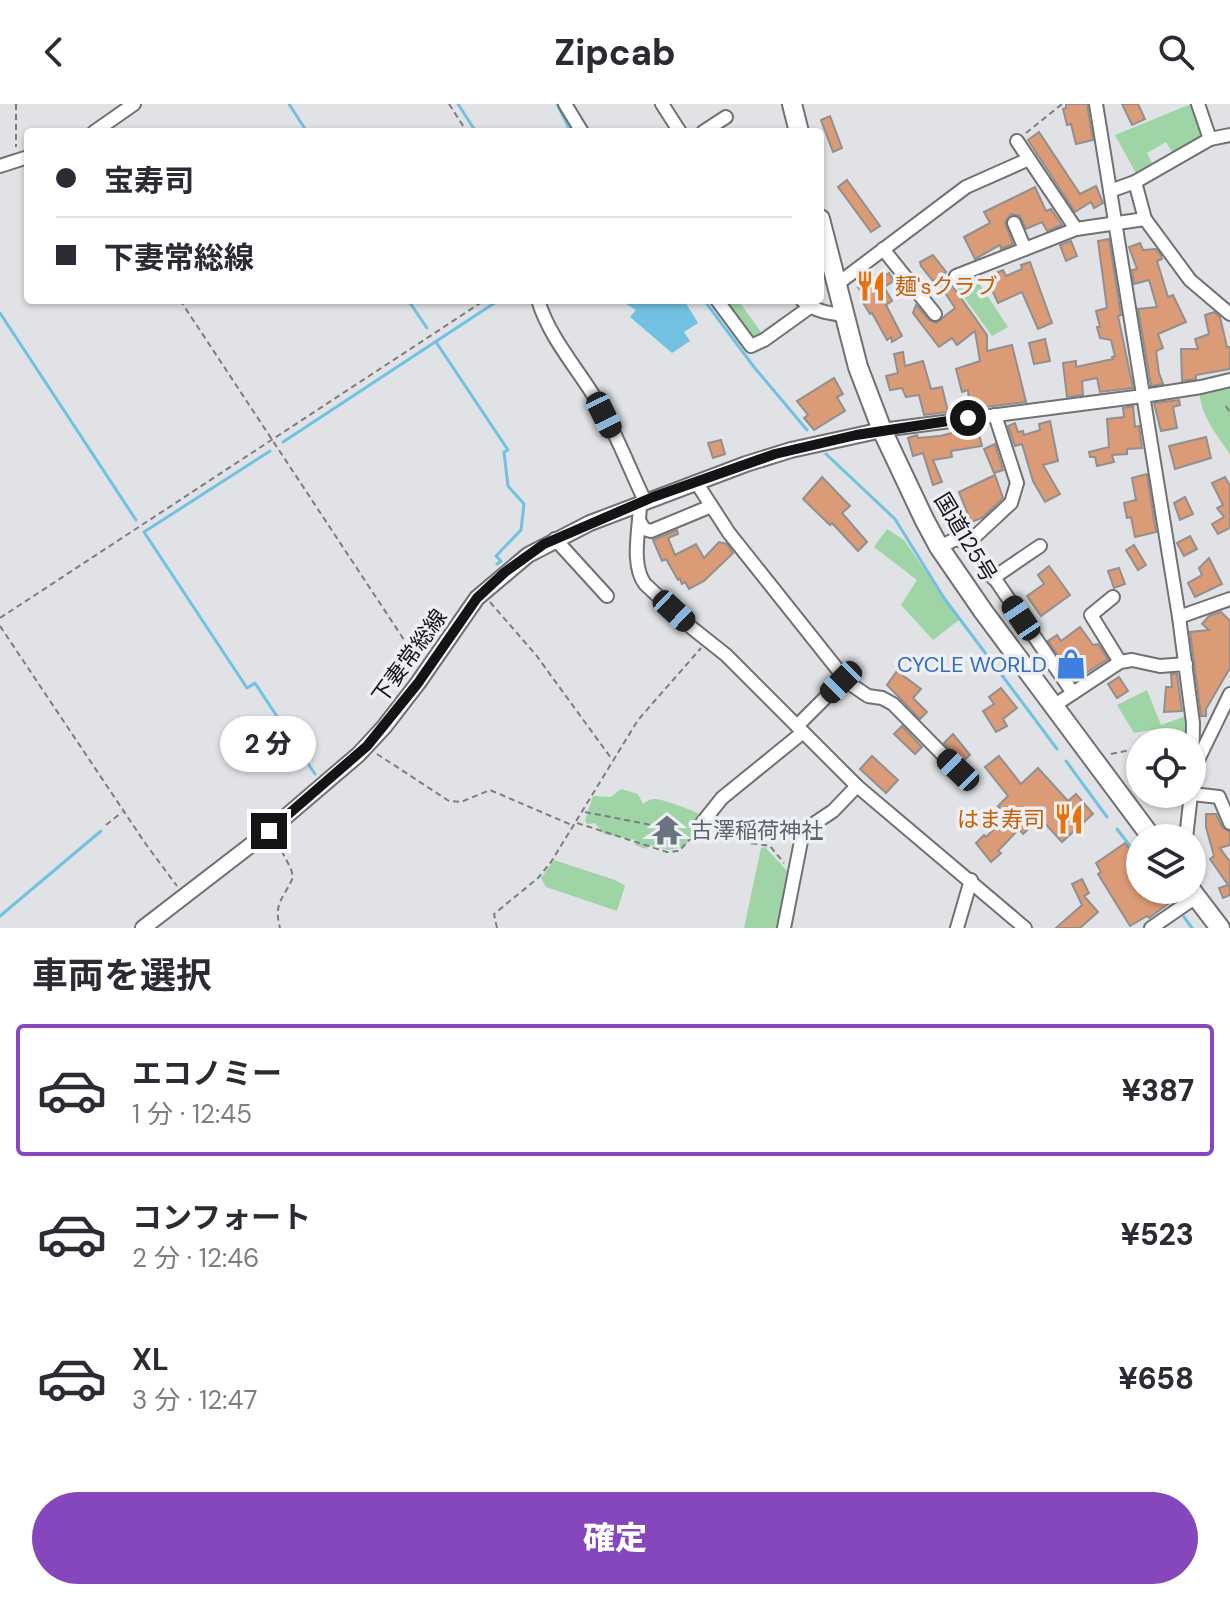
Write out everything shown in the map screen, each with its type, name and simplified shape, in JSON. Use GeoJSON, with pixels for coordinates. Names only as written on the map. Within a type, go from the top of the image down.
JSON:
{"type":"FeatureCollection","features":[{"type":"Feature","properties":{"kind":"highway"},"geometry":{"type":"LineString","coordinates":[[792,104],[798,128]]}},
{"type":"Feature","properties":{"kind":"highway","name":"国道125号"},"geometry":{"type":"LineString","coordinates":[[824,236],[858,367],[882,430],[939,547],[1142,824]]}},
{"type":"Feature","properties":{"kind":"highway"},"geometry":{"type":"LineString","coordinates":[[1202,904],[1220,928]]}},
{"type":"Feature","properties":{"kind":"main road","name":"下妻常総線"},"geometry":{"type":"LineString","coordinates":[[143,928],[269,831],[367,746],[426,672],[483,592],[520,560],[555,539],[696,482],[775,454],[882,430]]}},
{"type":"Feature","properties":{"kind":"street"},"geometry":{"type":"LineString","coordinates":[[100,128],[134,104]]}},
{"type":"Feature","properties":{"kind":"street"},"geometry":{"type":"LineString","coordinates":[[565,104],[580,128]]}},
{"type":"Feature","properties":{"kind":"street"},"geometry":{"type":"LineString","coordinates":[[662,104],[677,128]]}},
{"type":"Feature","properties":{"kind":"street"},"geometry":{"type":"LineString","coordinates":[[1096,104],[1179,617],[1193,728]]}},
{"type":"Feature","properties":{"kind":"street"},"geometry":{"type":"LineString","coordinates":[[1198,104],[1210,139]]}},
{"type":"Feature","properties":{"kind":"street"},"geometry":{"type":"LineString","coordinates":[[709,128],[726,117]]}},
{"type":"Feature","properties":{"kind":"street"},"geometry":{"type":"LineString","coordinates":[[1110,191],[1135,182],[1210,139],[1230,135]]}},
{"type":"Feature","properties":{"kind":"street"},"geometry":{"type":"LineString","coordinates":[[1017,141],[1076,229]]}},
{"type":"Feature","properties":{"kind":"street"},"geometry":{"type":"LineString","coordinates":[[0,166],[22,159]]}},
{"type":"Feature","properties":{"kind":"street"},"geometry":{"type":"LineString","coordinates":[[836,285],[966,187],[1029,159]]}},
{"type":"Feature","properties":{"kind":"street"},"geometry":{"type":"LineString","coordinates":[[1135,182],[1145,219],[1190,280],[1230,314]]}},
{"type":"Feature","properties":{"kind":"street"},"geometry":{"type":"LineString","coordinates":[[956,276],[1076,229],[1145,219]]}},
{"type":"Feature","properties":{"kind":"street"},"geometry":{"type":"LineString","coordinates":[[1014,223],[1025,249]]}},
{"type":"Feature","properties":{"kind":"street"},"geometry":{"type":"LineString","coordinates":[[883,249],[935,314]]}},
{"type":"Feature","properties":{"kind":"street"},"geometry":{"type":"LineString","coordinates":[[539,304],[560,349],[598,403],[643,502],[638,552],[641,579],[772,699],[857,786],[1025,928]]}},
{"type":"Feature","properties":{"kind":"street"},"geometry":{"type":"LineString","coordinates":[[720,304],[751,346],[764,340],[806,304],[826,313],[843,315]]}},
{"type":"Feature","properties":{"kind":"street"},"geometry":{"type":"LineString","coordinates":[[882,430],[1143,396],[1230,380]]}},
{"type":"Feature","properties":{"kind":"street"},"geometry":{"type":"LineString","coordinates":[[968,543],[1011,503],[1017,483],[995,415]]}},
{"type":"Feature","properties":{"kind":"street"},"geometry":{"type":"LineString","coordinates":[[696,482],[709,507],[840,671],[843,679],[868,696],[893,704],[958,770]]}},
{"type":"Feature","properties":{"kind":"street"},"geometry":{"type":"LineString","coordinates":[[640,522],[644,529],[651,531],[709,507]]}},
{"type":"Feature","properties":{"kind":"street"},"geometry":{"type":"LineString","coordinates":[[555,539],[607,596]]}},
{"type":"Feature","properties":{"kind":"street"},"geometry":{"type":"LineString","coordinates":[[939,547],[956,539],[968,543],[1073,693]]}},
{"type":"Feature","properties":{"kind":"street"},"geometry":{"type":"LineString","coordinates":[[993,578],[1040,546]]}},
{"type":"Feature","properties":{"kind":"street"},"geometry":{"type":"LineString","coordinates":[[1113,597],[1091,615],[1120,662]]}},
{"type":"Feature","properties":{"kind":"street"},"geometry":{"type":"LineString","coordinates":[[1179,617],[1230,599]]}},
{"type":"Feature","properties":{"kind":"street"},"geometry":{"type":"LineString","coordinates":[[1055,705],[1120,662],[1132,660],[1160,666],[1186,664]]}},
{"type":"Feature","properties":{"kind":"street"},"geometry":{"type":"LineString","coordinates":[[702,823],[722,798],[800,729],[843,679]]}},
{"type":"Feature","properties":{"kind":"street"},"geometry":{"type":"LineString","coordinates":[[1206,743],[1230,694]]}},
{"type":"Feature","properties":{"kind":"street"},"geometry":{"type":"LineString","coordinates":[[784,928],[793,874],[805,830],[833,811],[857,786]]}},
{"type":"Feature","properties":{"kind":"street"},"geometry":{"type":"LineString","coordinates":[[1206,796],[1219,797],[1230,823]]}},
{"type":"Feature","properties":{"kind":"street"},"geometry":{"type":"LineString","coordinates":[[957,928],[971,880]]}},
{"type":"Feature","properties":{"kind":"street"},"geometry":{"type":"LineString","coordinates":[[1151,928],[1180,904]]}},
{"type":"Feature","properties":{"kind":"path"},"geometry":{"type":"LineString","coordinates":[[16,104],[22,159]]}},
{"type":"Feature","properties":{"kind":"path"},"geometry":{"type":"LineString","coordinates":[[449,104],[464,128]]}},
{"type":"Feature","properties":{"kind":"path"},"geometry":{"type":"LineString","coordinates":[[1017,141],[1062,104]]}},
{"type":"Feature","properties":{"kind":"path"},"geometry":{"type":"LineString","coordinates":[[183,304],[426,672]]}},
{"type":"Feature","properties":{"kind":"path"},"geometry":{"type":"LineString","coordinates":[[0,618],[479,304]]}},
{"type":"Feature","properties":{"kind":"path"},"geometry":{"type":"LineString","coordinates":[[1226,406],[1230,413]]}},
{"type":"Feature","properties":{"kind":"path"},"geometry":{"type":"LineString","coordinates":[[483,592],[536,655],[612,759]]}},
{"type":"Feature","properties":{"kind":"path"},"geometry":{"type":"LineString","coordinates":[[0,626],[123,811],[185,896]]}},
{"type":"Feature","properties":{"kind":"path"},"geometry":{"type":"LineString","coordinates":[[497,928],[494,914],[542,873],[646,709],[708,640]]}},
{"type":"Feature","properties":{"kind":"path"},"geometry":{"type":"LineString","coordinates":[[367,746],[449,801],[461,802],[490,790],[575,825],[674,852],[685,847],[702,823],[750,843],[770,846],[793,874]]}},
{"type":"Feature","properties":{"kind":"path"},"geometry":{"type":"LineString","coordinates":[[1111,754],[1126,751]]}},
{"type":"Feature","properties":{"kind":"path"},"geometry":{"type":"LineString","coordinates":[[106,825],[123,811]]}},
{"type":"Feature","properties":{"kind":"path"},"geometry":{"type":"LineString","coordinates":[[583,811],[662,827]]}},
{"type":"Feature","properties":{"kind":"path"},"geometry":{"type":"LineString","coordinates":[[269,831],[293,874],[292,882],[279,900],[277,915],[280,928]]}},
{"type":"Feature","properties":{"kind":"green space"},"geometry":{"type":"Polygon","coordinates":[[[1194,104],[1204,138],[1174,155],[1166,142],[1147,153],[1154,167],[1137,175],[1115,135],[1194,104]]]}},
{"type":"Feature","properties":{"kind":"green space"},"geometry":{"type":"Polygon","coordinates":[[[973,274],[1008,327],[992,336],[953,282],[973,274]]]}},
{"type":"Feature","properties":{"kind":"green space"},"geometry":{"type":"Polygon","coordinates":[[[727,304],[741,304],[763,335],[752,340],[727,304]]]}},
{"type":"Feature","properties":{"kind":"green space"},"geometry":{"type":"Polygon","coordinates":[[[1230,384],[1230,454],[1206,417],[1199,392],[1230,384]]]}},
{"type":"Feature","properties":{"kind":"green space"},"geometry":{"type":"Polygon","coordinates":[[[887,529],[904,540],[959,620],[933,640],[901,605],[917,580],[874,547],[887,529]]]}},
{"type":"Feature","properties":{"kind":"green space"},"geometry":{"type":"Polygon","coordinates":[[[1147,690],[1161,725],[1186,716],[1187,728],[1131,728],[1117,705],[1147,690]]]}},
{"type":"Feature","properties":{"kind":"green space"},"geometry":{"type":"Polygon","coordinates":[[[621,789],[638,794],[643,804],[658,799],[699,814],[694,833],[685,846],[669,850],[649,845],[646,849],[635,845],[636,840],[604,834],[595,823],[587,824],[585,820],[593,796],[611,797],[621,789]]]}},
{"type":"Feature","properties":{"kind":"green space"},"geometry":{"type":"Polygon","coordinates":[[[765,847],[788,872],[779,928],[744,928],[761,848],[765,847]]]}},
{"type":"Feature","properties":{"kind":"green space"},"geometry":{"type":"Polygon","coordinates":[[[554,860],[625,886],[617,911],[546,887],[541,878],[554,860]]]}},
{"type":"Feature","properties":{"kind":"water"},"geometry":{"type":"Polygon","coordinates":[[[626,304],[686,304],[698,323],[684,332],[690,341],[672,353],[630,317],[636,310],[626,304]]]}},
{"type":"Feature","properties":{"kind":"building"},"geometry":{"type":"Polygon","coordinates":[[[1066,104],[1087,104],[1093,140],[1076,144],[1063,109],[1066,104]]]}},
{"type":"Feature","properties":{"kind":"building"},"geometry":{"type":"Polygon","coordinates":[[[1122,104],[1138,104],[1145,119],[1132,125],[1122,104]]]}},
{"type":"Feature","properties":{"kind":"building"},"geometry":{"type":"Polygon","coordinates":[[[830,116],[842,148],[833,152],[821,120],[830,116]]]}},
{"type":"Feature","properties":{"kind":"building"},"geometry":{"type":"Polygon","coordinates":[[[1039,132],[1080,194],[1096,186],[1103,203],[1094,208],[1091,202],[1075,212],[1028,140],[1039,132]]]}},
{"type":"Feature","properties":{"kind":"building"},"geometry":{"type":"Polygon","coordinates":[[[847,180],[880,226],[871,232],[838,187],[847,180]]]}},
{"type":"Feature","properties":{"kind":"building"},"geometry":{"type":"Polygon","coordinates":[[[1035,187],[1046,211],[1051,209],[1062,225],[1047,231],[1042,222],[1026,229],[1020,216],[1011,214],[1005,223],[1013,244],[1001,249],[1000,245],[975,259],[964,237],[990,223],[984,212],[1035,187]]]}},
{"type":"Feature","properties":{"kind":"building"},"geometry":{"type":"Polygon","coordinates":[[[1109,239],[1121,315],[1118,316],[1133,388],[1100,392],[1097,378],[1082,381],[1083,395],[1067,397],[1063,363],[1076,361],[1076,367],[1115,356],[1111,340],[1100,338],[1096,311],[1107,308],[1098,241],[1109,239]]]}},
{"type":"Feature","properties":{"kind":"building"},"geometry":{"type":"Polygon","coordinates":[[[1071,241],[1077,256],[1066,261],[1060,245],[1071,241]]]}},
{"type":"Feature","properties":{"kind":"building"},"geometry":{"type":"Polygon","coordinates":[[[1140,243],[1143,250],[1156,249],[1161,255],[1162,259],[1157,261],[1168,297],[1173,295],[1186,322],[1158,334],[1163,348],[1156,351],[1163,384],[1151,386],[1138,309],[1157,307],[1149,280],[1134,284],[1132,270],[1137,269],[1129,247],[1140,243]]]}},
{"type":"Feature","properties":{"kind":"building"},"geometry":{"type":"Polygon","coordinates":[[[933,255],[987,335],[987,351],[1012,345],[1026,402],[970,409],[968,390],[962,392],[956,369],[980,361],[975,331],[957,345],[952,338],[939,347],[913,313],[916,305],[929,320],[936,323],[955,308],[936,279],[933,281],[921,266],[920,262],[933,255]]]}},
{"type":"Feature","properties":{"kind":"building"},"geometry":{"type":"Polygon","coordinates":[[[1030,262],[1052,323],[1038,329],[1022,292],[998,303],[986,277],[1003,270],[1006,276],[1030,262]]]}},
{"type":"Feature","properties":{"kind":"building"},"geometry":{"type":"Polygon","coordinates":[[[882,273],[884,276],[889,273],[894,281],[884,287],[892,301],[886,305],[902,336],[892,342],[891,337],[887,340],[870,314],[862,301],[866,299],[858,287],[882,273]]]}},
{"type":"Feature","properties":{"kind":"building"},"geometry":{"type":"Polygon","coordinates":[[[1214,312],[1220,317],[1227,347],[1230,347],[1230,369],[1196,375],[1196,379],[1182,381],[1181,349],[1198,349],[1195,339],[1209,334],[1205,315],[1214,312]]]}},
{"type":"Feature","properties":{"kind":"building"},"geometry":{"type":"Polygon","coordinates":[[[1045,339],[1050,361],[1034,364],[1029,343],[1045,339]]]}},
{"type":"Feature","properties":{"kind":"building"},"geometry":{"type":"Polygon","coordinates":[[[903,352],[905,366],[923,361],[931,389],[942,387],[948,412],[924,415],[919,395],[906,397],[902,388],[890,390],[886,376],[898,373],[894,354],[903,352]]]}},
{"type":"Feature","properties":{"kind":"building"},"geometry":{"type":"Polygon","coordinates":[[[834,378],[843,394],[837,397],[845,411],[814,430],[804,418],[808,415],[797,401],[834,378]]]}},
{"type":"Feature","properties":{"kind":"building"},"geometry":{"type":"Polygon","coordinates":[[[1179,400],[1180,405],[1173,407],[1177,428],[1161,431],[1154,403],[1179,400]]]}},
{"type":"Feature","properties":{"kind":"building"},"geometry":{"type":"Polygon","coordinates":[[[1133,406],[1135,427],[1139,426],[1142,448],[1127,449],[1127,454],[1112,455],[1114,462],[1097,466],[1095,457],[1090,457],[1089,452],[1109,447],[1107,419],[1124,417],[1123,408],[1133,406]]]}},
{"type":"Feature","properties":{"kind":"building"},"geometry":{"type":"Polygon","coordinates":[[[1050,421],[1058,461],[1043,465],[1060,494],[1045,502],[1033,481],[1022,444],[1015,446],[1008,426],[1015,423],[1018,432],[1023,431],[1024,435],[1040,430],[1039,424],[1050,421]]]}},
{"type":"Feature","properties":{"kind":"building"},"geometry":{"type":"Polygon","coordinates":[[[977,427],[982,446],[951,451],[952,457],[933,460],[942,482],[933,485],[923,453],[913,456],[908,438],[917,435],[918,438],[940,436],[977,427]]]}},
{"type":"Feature","properties":{"kind":"building"},"geometry":{"type":"Polygon","coordinates":[[[1206,437],[1211,458],[1175,469],[1169,446],[1206,437]]]}},
{"type":"Feature","properties":{"kind":"building"},"geometry":{"type":"Polygon","coordinates":[[[721,440],[725,454],[713,458],[708,443],[721,440]]]}},
{"type":"Feature","properties":{"kind":"building"},"geometry":{"type":"Polygon","coordinates":[[[995,444],[1003,470],[994,473],[984,449],[995,444]]]}},
{"type":"Feature","properties":{"kind":"building"},"geometry":{"type":"Polygon","coordinates":[[[1147,474],[1156,532],[1135,537],[1124,503],[1136,500],[1132,478],[1147,474]]]}},
{"type":"Feature","properties":{"kind":"building"},"geometry":{"type":"Polygon","coordinates":[[[995,475],[1003,498],[982,518],[971,522],[959,492],[995,475]]]}},
{"type":"Feature","properties":{"kind":"building"},"geometry":{"type":"Polygon","coordinates":[[[822,477],[850,506],[842,513],[867,542],[858,551],[832,523],[830,525],[803,499],[822,477]]]}},
{"type":"Feature","properties":{"kind":"building"},"geometry":{"type":"Polygon","coordinates":[[[1225,477],[1230,486],[1230,528],[1218,534],[1212,524],[1224,517],[1217,508],[1223,505],[1212,483],[1225,477]]]}},
{"type":"Feature","properties":{"kind":"building"},"geometry":{"type":"Polygon","coordinates":[[[1185,497],[1193,514],[1180,520],[1174,503],[1185,497]]]}},
{"type":"Feature","properties":{"kind":"building"},"geometry":{"type":"Polygon","coordinates":[[[677,530],[678,534],[668,538],[675,555],[696,544],[704,558],[719,542],[727,544],[733,553],[704,581],[689,589],[685,582],[682,584],[678,580],[666,559],[662,561],[653,540],[677,530]]]}},
{"type":"Feature","properties":{"kind":"building"},"geometry":{"type":"Polygon","coordinates":[[[1190,536],[1197,549],[1184,556],[1177,543],[1190,536]]]}},
{"type":"Feature","properties":{"kind":"building"},"geometry":{"type":"Polygon","coordinates":[[[1134,545],[1146,565],[1138,570],[1126,550],[1134,545]]]}},
{"type":"Feature","properties":{"kind":"building"},"geometry":{"type":"Polygon","coordinates":[[[1209,558],[1222,584],[1195,597],[1188,583],[1202,575],[1199,568],[1209,558]]]}},
{"type":"Feature","properties":{"kind":"building"},"geometry":{"type":"Polygon","coordinates":[[[1049,566],[1070,595],[1041,616],[1027,596],[1044,584],[1038,575],[1049,566]]]}},
{"type":"Feature","properties":{"kind":"building"},"geometry":{"type":"Polygon","coordinates":[[[1119,568],[1125,584],[1114,588],[1108,571],[1119,568]]]}},
{"type":"Feature","properties":{"kind":"building"},"geometry":{"type":"Polygon","coordinates":[[[1221,612],[1230,621],[1230,668],[1206,709],[1206,716],[1201,716],[1190,632],[1209,630],[1202,624],[1209,616],[1221,612]]]}},
{"type":"Feature","properties":{"kind":"building"},"geometry":{"type":"Polygon","coordinates":[[[1080,627],[1108,659],[1075,680],[1048,641],[1057,635],[1061,641],[1080,627]]]}},
{"type":"Feature","properties":{"kind":"building"},"geometry":{"type":"Polygon","coordinates":[[[897,671],[921,689],[913,698],[927,712],[920,719],[887,685],[897,671]]]}},
{"type":"Feature","properties":{"kind":"building"},"geometry":{"type":"Polygon","coordinates":[[[1171,674],[1177,674],[1182,711],[1164,712],[1166,687],[1172,687],[1171,674]]]}},
{"type":"Feature","properties":{"kind":"building"},"geometry":{"type":"Polygon","coordinates":[[[1119,677],[1128,691],[1117,698],[1108,684],[1119,677]]]}},
{"type":"Feature","properties":{"kind":"building"},"geometry":{"type":"Polygon","coordinates":[[[1001,688],[1017,708],[1003,719],[1007,726],[996,732],[983,711],[994,704],[989,697],[1001,688]]]}},
{"type":"Feature","properties":{"kind":"building"},"geometry":{"type":"Polygon","coordinates":[[[902,726],[922,747],[915,754],[894,734],[902,726]]]}},
{"type":"Feature","properties":{"kind":"building"},"geometry":{"type":"Polygon","coordinates":[[[953,734],[970,755],[962,762],[944,743],[953,734]]]}},
{"type":"Feature","properties":{"kind":"building"},"geometry":{"type":"Polygon","coordinates":[[[872,756],[898,780],[886,793],[860,769],[872,756]]]}},
{"type":"Feature","properties":{"kind":"building"},"geometry":{"type":"Polygon","coordinates":[[[999,756],[1021,784],[1038,768],[1068,801],[1076,794],[1093,814],[1062,842],[1040,818],[1023,834],[1019,829],[991,862],[976,843],[1004,819],[998,806],[1008,796],[985,767],[999,756]]]}},
{"type":"Feature","properties":{"kind":"building"},"geometry":{"type":"Polygon","coordinates":[[[1206,814],[1216,814],[1222,827],[1230,832],[1230,845],[1220,848],[1230,862],[1230,895],[1223,898],[1219,888],[1228,885],[1210,859],[1214,856],[1206,814]]]}},
{"type":"Feature","properties":{"kind":"building"},"geometry":{"type":"Polygon","coordinates":[[[1125,843],[1126,904],[1168,904],[1149,918],[1147,916],[1130,926],[1098,874],[1101,872],[1096,863],[1125,843]]]}},
{"type":"Feature","properties":{"kind":"building"},"geometry":{"type":"Polygon","coordinates":[[[1082,879],[1089,893],[1084,896],[1098,912],[1080,928],[1056,928],[1082,905],[1072,884],[1082,879]]]}},
{"type":"Feature","properties":{"kind":"waterway"},"geometry":{"type":"LineString","coordinates":[[289,104],[304,128]]}},
{"type":"Feature","properties":{"kind":"waterway"},"geometry":{"type":"LineString","coordinates":[[458,104],[473,128]]}},
{"type":"Feature","properties":{"kind":"waterway"},"geometry":{"type":"LineString","coordinates":[[557,104],[569,128]]}},
{"type":"Feature","properties":{"kind":"waterway"},"geometry":{"type":"LineString","coordinates":[[411,304],[427,328]]}},
{"type":"Feature","properties":{"kind":"waterway"},"geometry":{"type":"LineString","coordinates":[[283,442],[493,304]]}},
{"type":"Feature","properties":{"kind":"waterway"},"geometry":{"type":"LineString","coordinates":[[707,304],[807,430]]}},
{"type":"Feature","properties":{"kind":"waterway"},"geometry":{"type":"LineString","coordinates":[[0,313],[136,520]]}},
{"type":"Feature","properties":{"kind":"waterway"},"geometry":{"type":"LineString","coordinates":[[436,342],[508,450],[504,452],[508,486],[524,504],[521,530],[496,556],[501,561],[497,564]]}},
{"type":"Feature","properties":{"kind":"waterway"},"geometry":{"type":"LineString","coordinates":[[270,451],[144,532],[247,688],[255,683],[315,774]]}},
{"type":"Feature","properties":{"kind":"waterway"},"geometry":{"type":"LineString","coordinates":[[826,454],[895,519],[944,598],[986,654]]}},
{"type":"Feature","properties":{"kind":"waterway"},"geometry":{"type":"LineString","coordinates":[[995,666],[1057,749]]}},
{"type":"Feature","properties":{"kind":"waterway"},"geometry":{"type":"LineString","coordinates":[[1066,761],[1107,817]]}},
{"type":"Feature","properties":{"kind":"waterway"},"geometry":{"type":"LineString","coordinates":[[1117,829],[1126,841]]}},
{"type":"Feature","properties":{"kind":"waterway"},"geometry":{"type":"LineString","coordinates":[[0,916],[101,831]]}},
{"type":"Feature","properties":{"kind":"waterway"},"geometry":{"type":"LineString","coordinates":[[1184,917],[1192,928]]}},
{"type":"Feature","properties":{"kind":"place","name":"麺'sクラブ"},"geometry":{"type":"Point","coordinates":[871,286]}},
{"type":"Feature","properties":{"kind":"place","name":"CYCLE WORLD"},"geometry":{"type":"Point","coordinates":[1071,664]}},
{"type":"Feature","properties":{"kind":"place","name":"はま寿司"},"geometry":{"type":"Point","coordinates":[1069,819]}},
{"type":"Feature","properties":{"kind":"place","name":"古澤稲荷神社"},"geometry":{"type":"Point","coordinates":[667,830]}},
{"type":"Feature","properties":{"kind":"route"},"geometry":{"type":"LineString","coordinates":[[269,831],[367,746],[418,683],[477,598],[505,572],[544,544],[653,497],[775,454],[882,430],[968,418]]}}]}
